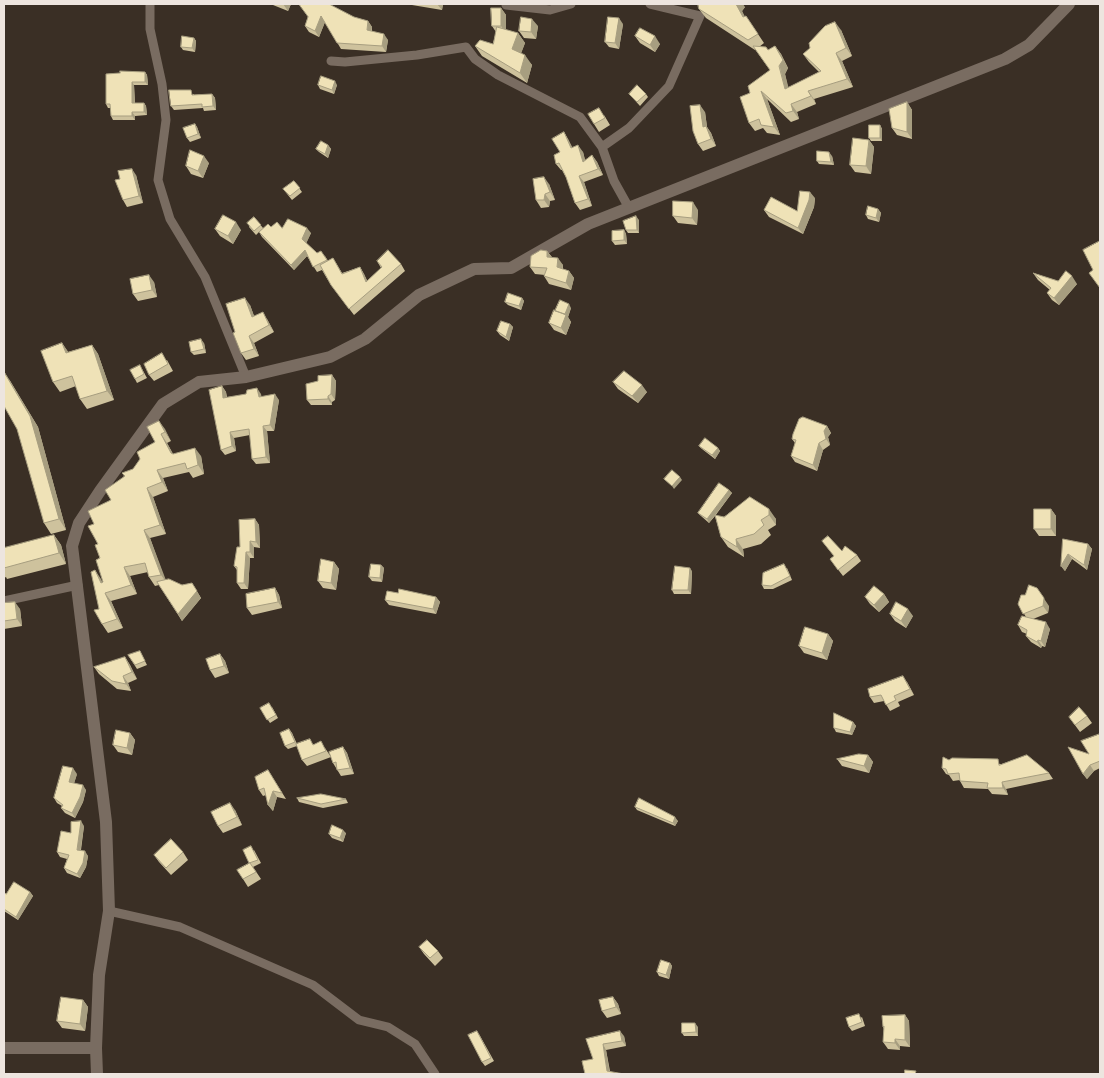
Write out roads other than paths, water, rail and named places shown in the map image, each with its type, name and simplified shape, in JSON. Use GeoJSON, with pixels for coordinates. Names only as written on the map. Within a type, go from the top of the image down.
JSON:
{"type":"FeatureCollection","features":[{"type":"Feature","properties":{"kind":"main road"},"geometry":{"type":"LineString","coordinates":[[97,1074],[96,1048],[99,975],[109,911],[106,822],[72,546],[79,523],[163,404],[199,382],[246,377],[330,357],[365,339],[419,295],[474,269],[511,268],[588,224],[1006,59],[1029,45],[1069,4]]}},
{"type":"Feature","properties":{"kind":"main road"},"geometry":{"type":"LineString","coordinates":[[4,1048],[96,1048]]}},
{"type":"Feature","properties":{"kind":"street"},"geometry":{"type":"LineString","coordinates":[[150,4],[150,29],[162,84],[166,120],[158,180],[170,219],[205,277],[246,377]]}},
{"type":"Feature","properties":{"kind":"street"},"geometry":{"type":"LineString","coordinates":[[506,5],[550,10],[571,4]]}},
{"type":"Feature","properties":{"kind":"street"},"geometry":{"type":"LineString","coordinates":[[602,147],[629,128],[669,86],[700,16],[650,4]]}},
{"type":"Feature","properties":{"kind":"street"},"geometry":{"type":"LineString","coordinates":[[331,61],[345,62],[417,55],[466,47],[475,59],[498,75],[580,117],[602,147],[614,180],[629,208]]}},
{"type":"Feature","properties":{"kind":"street"},"geometry":{"type":"LineString","coordinates":[[4,601],[78,585]]}},
{"type":"Feature","properties":{"kind":"street"},"geometry":{"type":"LineString","coordinates":[[109,911],[180,926],[313,985],[359,1020],[388,1027],[415,1044],[435,1074]]}}]}
